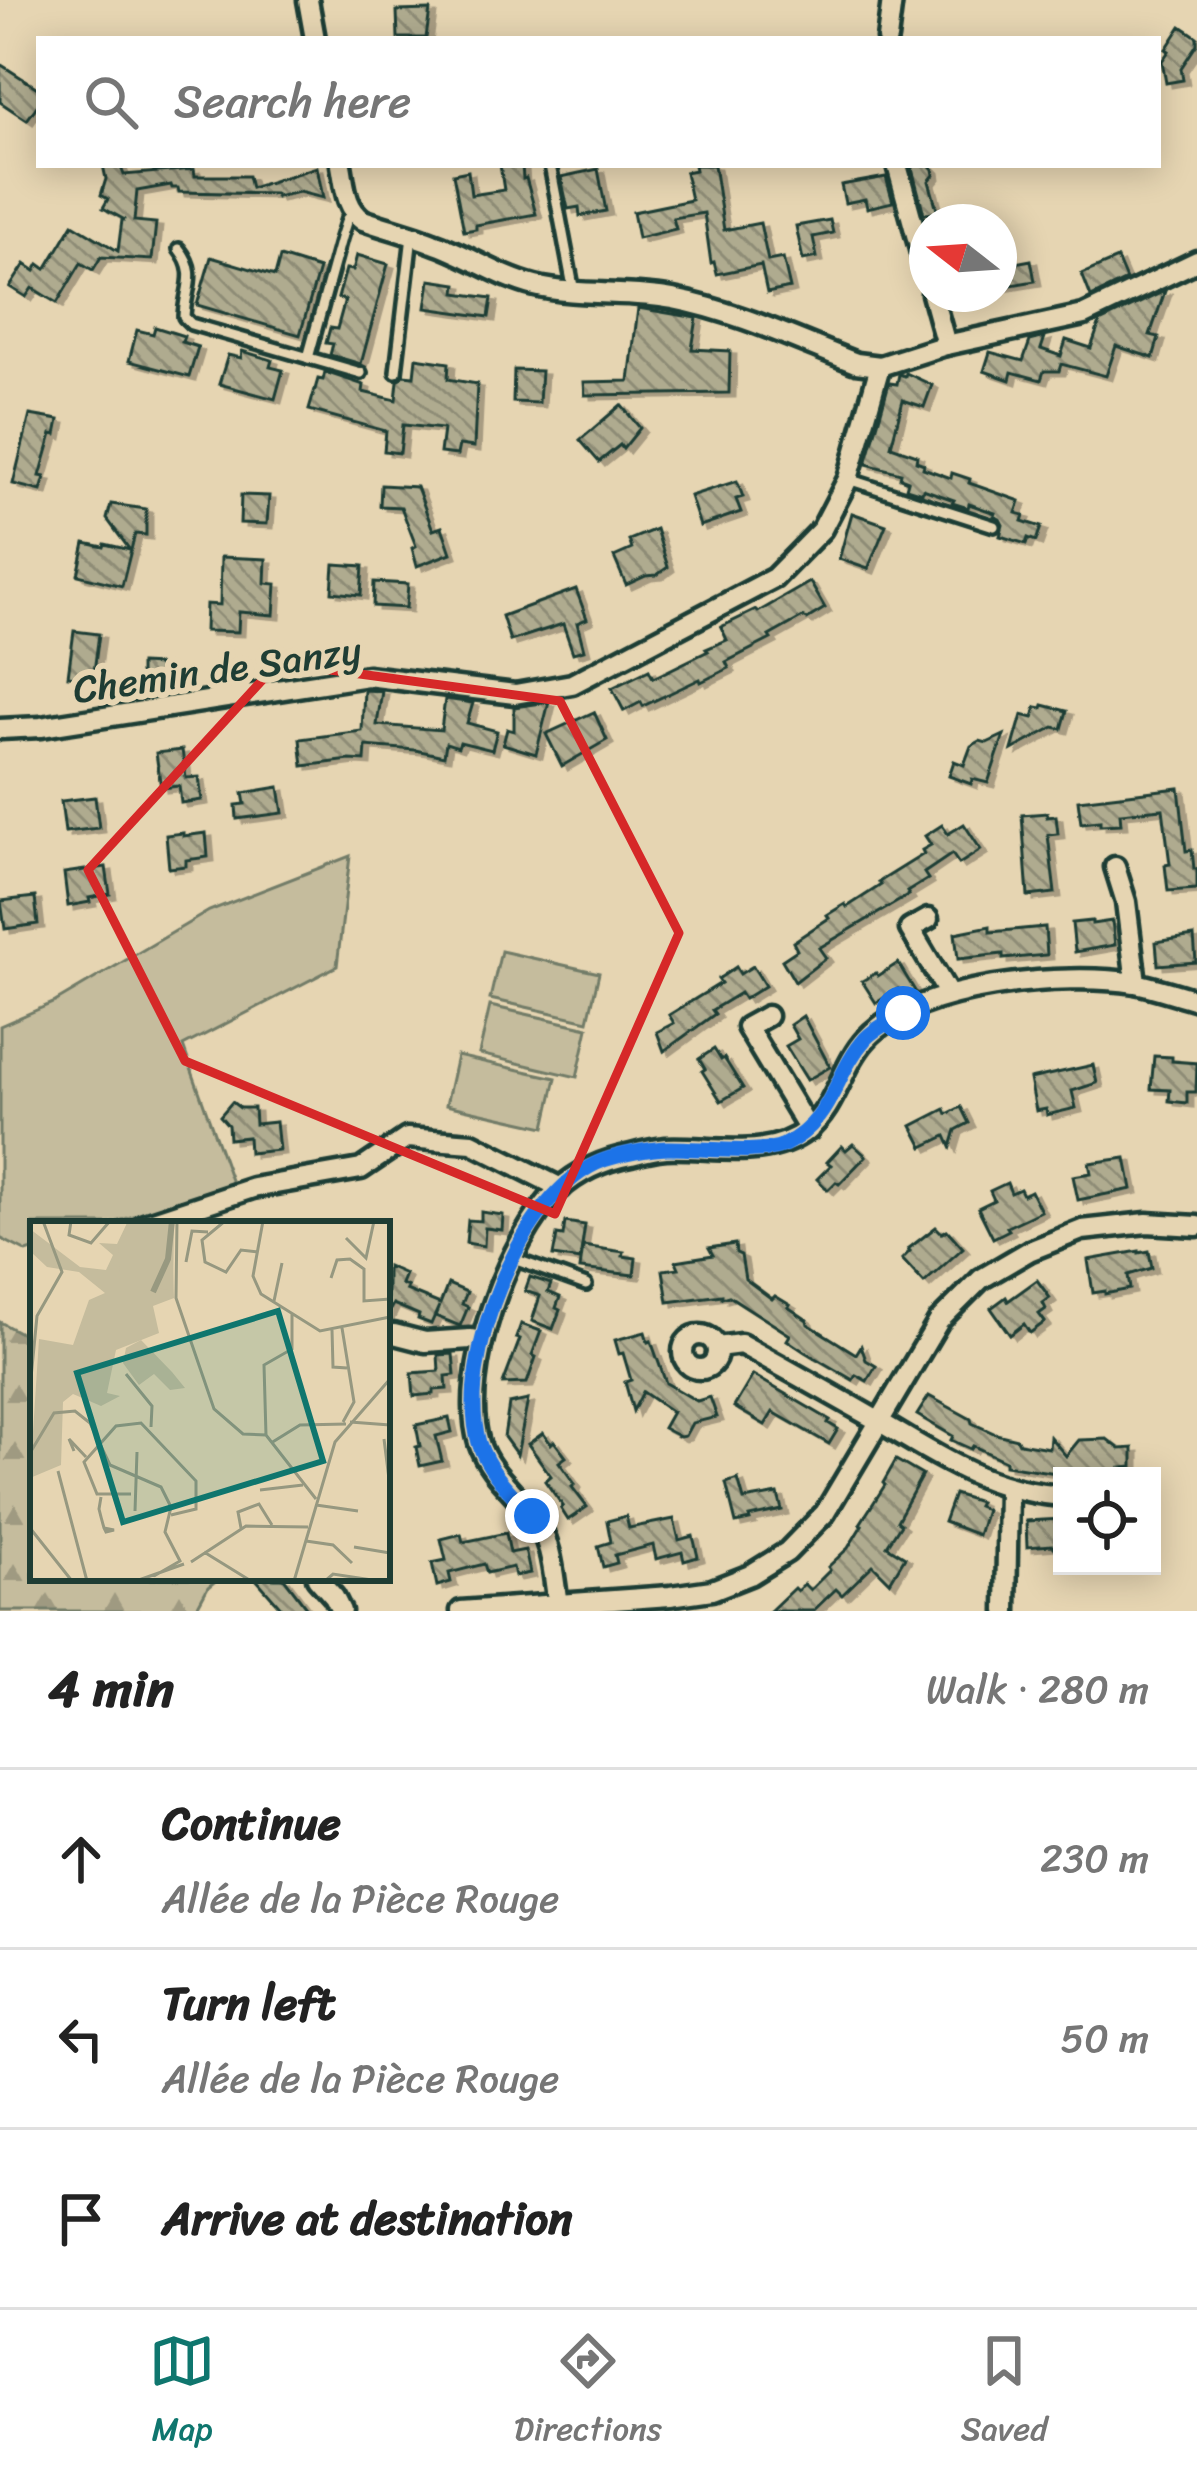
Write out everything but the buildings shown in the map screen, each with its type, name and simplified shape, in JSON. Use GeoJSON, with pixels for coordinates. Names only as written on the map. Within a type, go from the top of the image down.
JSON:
{"type":"FeatureCollection","features":[{"type":"Feature","properties":{"kind":"street"},"geometry":{"type":"LineString","coordinates":[[308,0],[314,36]]}},
{"type":"Feature","properties":{"kind":"street"},"geometry":{"type":"LineString","coordinates":[[887,36],[892,0]]}},
{"type":"Feature","properties":{"kind":"street"},"geometry":{"type":"LineString","coordinates":[[342,168],[353,213],[363,220],[434,243],[508,277],[574,292],[629,292],[716,309],[856,363],[880,366],[946,345],[1084,315],[1197,261]]}},
{"type":"Feature","properties":{"kind":"street"},"geometry":{"type":"LineString","coordinates":[[898,168],[909,209]]}},
{"type":"Feature","properties":{"kind":"street"},"geometry":{"type":"LineString","coordinates":[[937,312],[946,345]]}},
{"type":"Feature","properties":{"kind":"street","name":"Chemin de Sanzy"},"geometry":{"type":"LineString","coordinates":[[0,729],[41,727],[367,676],[515,694],[572,684],[774,578],[822,530],[848,479],[880,366]]}},
{"type":"Feature","properties":{"kind":"street"},"geometry":{"type":"LineString","coordinates":[[1115,867],[1126,902],[1136,983]]}},
{"type":"Feature","properties":{"kind":"street"},"geometry":{"type":"LineString","coordinates":[[928,919],[910,929],[949,995]]}},
{"type":"Feature","properties":{"kind":"street"},"geometry":{"type":"LineString","coordinates":[[558,1607],[552,1552],[479,1444],[474,1398],[482,1341],[511,1258],[542,1208],[561,1188],[601,1161],[662,1148],[780,1148],[822,1115],[866,1037],[903,1013],[949,995],[1063,979],[1136,983],[1197,1000]]}},
{"type":"Feature","properties":{"kind":"street"},"geometry":{"type":"LineString","coordinates":[[767,1016],[747,1028],[808,1130]]}},
{"type":"Feature","properties":{"kind":"street"},"geometry":{"type":"LineString","coordinates":[[153,1221],[253,1188],[361,1169],[407,1138],[472,1143],[561,1188]]}},
{"type":"Feature","properties":{"kind":"street"},"geometry":{"type":"LineString","coordinates":[[461,1611],[670,1596],[712,1590],[750,1575],[787,1552],[825,1513],[939,1322],[982,1279],[1029,1251],[1082,1229],[1148,1223],[1197,1226]]}},
{"type":"Feature","properties":{"kind":"street"},"geometry":{"type":"LineString","coordinates":[[394,1334],[425,1342],[482,1341]]}},
{"type":"Feature","properties":{"kind":"street"},"geometry":{"type":"LineString","coordinates":[[717,1347],[741,1344],[951,1464],[1008,1488],[1053,1495]]}},
{"type":"Feature","properties":{"kind":"street"},"geometry":{"type":"LineString","coordinates":[[1006,1611],[1008,1488]]}},
{"type":"Feature","properties":{"kind":"street"},"geometry":{"type":"LineString","coordinates":[[320,1581],[341,1611]]}},
{"type":"Feature","properties":{"kind":"lane"},"geometry":{"type":"LineString","coordinates":[[551,168],[574,292]]}},
{"type":"Feature","properties":{"kind":"lane"},"geometry":{"type":"LineString","coordinates":[[308,358],[341,238],[353,213]]}},
{"type":"Feature","properties":{"kind":"lane"},"geometry":{"type":"LineString","coordinates":[[396,372],[412,236]]}},
{"type":"Feature","properties":{"kind":"lane"},"geometry":{"type":"LineString","coordinates":[[179,249],[189,262],[184,317],[191,325],[361,373]]}},
{"type":"Feature","properties":{"kind":"lane"},"geometry":{"type":"LineString","coordinates":[[848,479],[994,526]]}},
{"type":"Feature","properties":{"kind":"lane"},"geometry":{"type":"LineString","coordinates":[[511,1258],[586,1286]]}},
{"type":"Feature","properties":{"kind":"highlighted area"},"geometry":{"type":"Polygon","coordinates":[[[278,663],[560,701],[679,933],[555,1214],[185,1061],[88,870],[278,663]]]}},
{"type":"Feature","properties":{"kind":"green space"},"geometry":{"type":"Polygon","coordinates":[[[350,856],[337,966],[183,1046],[232,1183],[119,1221],[30,1221],[27,1252],[0,1238],[0,1026],[55,1002],[209,911],[350,856]]]}},
{"type":"Feature","properties":{"kind":"green space"},"geometry":{"type":"Polygon","coordinates":[[[501,951],[599,973],[588,1021],[490,999],[501,951]]]}},
{"type":"Feature","properties":{"kind":"green space"},"geometry":{"type":"Polygon","coordinates":[[[490,1006],[588,1028],[577,1077],[479,1054],[490,1006]]]}},
{"type":"Feature","properties":{"kind":"green space"},"geometry":{"type":"Polygon","coordinates":[[[457,1056],[556,1078],[545,1127],[446,1105],[457,1056]]]}},
{"type":"Feature","properties":{"kind":"green space"},"geometry":{"type":"Polygon","coordinates":[[[0,1322],[30,1338],[30,1581],[215,1581],[195,1611],[0,1611],[0,1322]]]}},
{"type":"Feature","properties":{"kind":"route"},"geometry":{"type":"LineString","coordinates":[[532,1516],[500,1480],[479,1444],[474,1398],[482,1341],[511,1258],[542,1208],[561,1188],[601,1161],[662,1148],[780,1148],[822,1115],[866,1037],[903,1013]]}}]}
